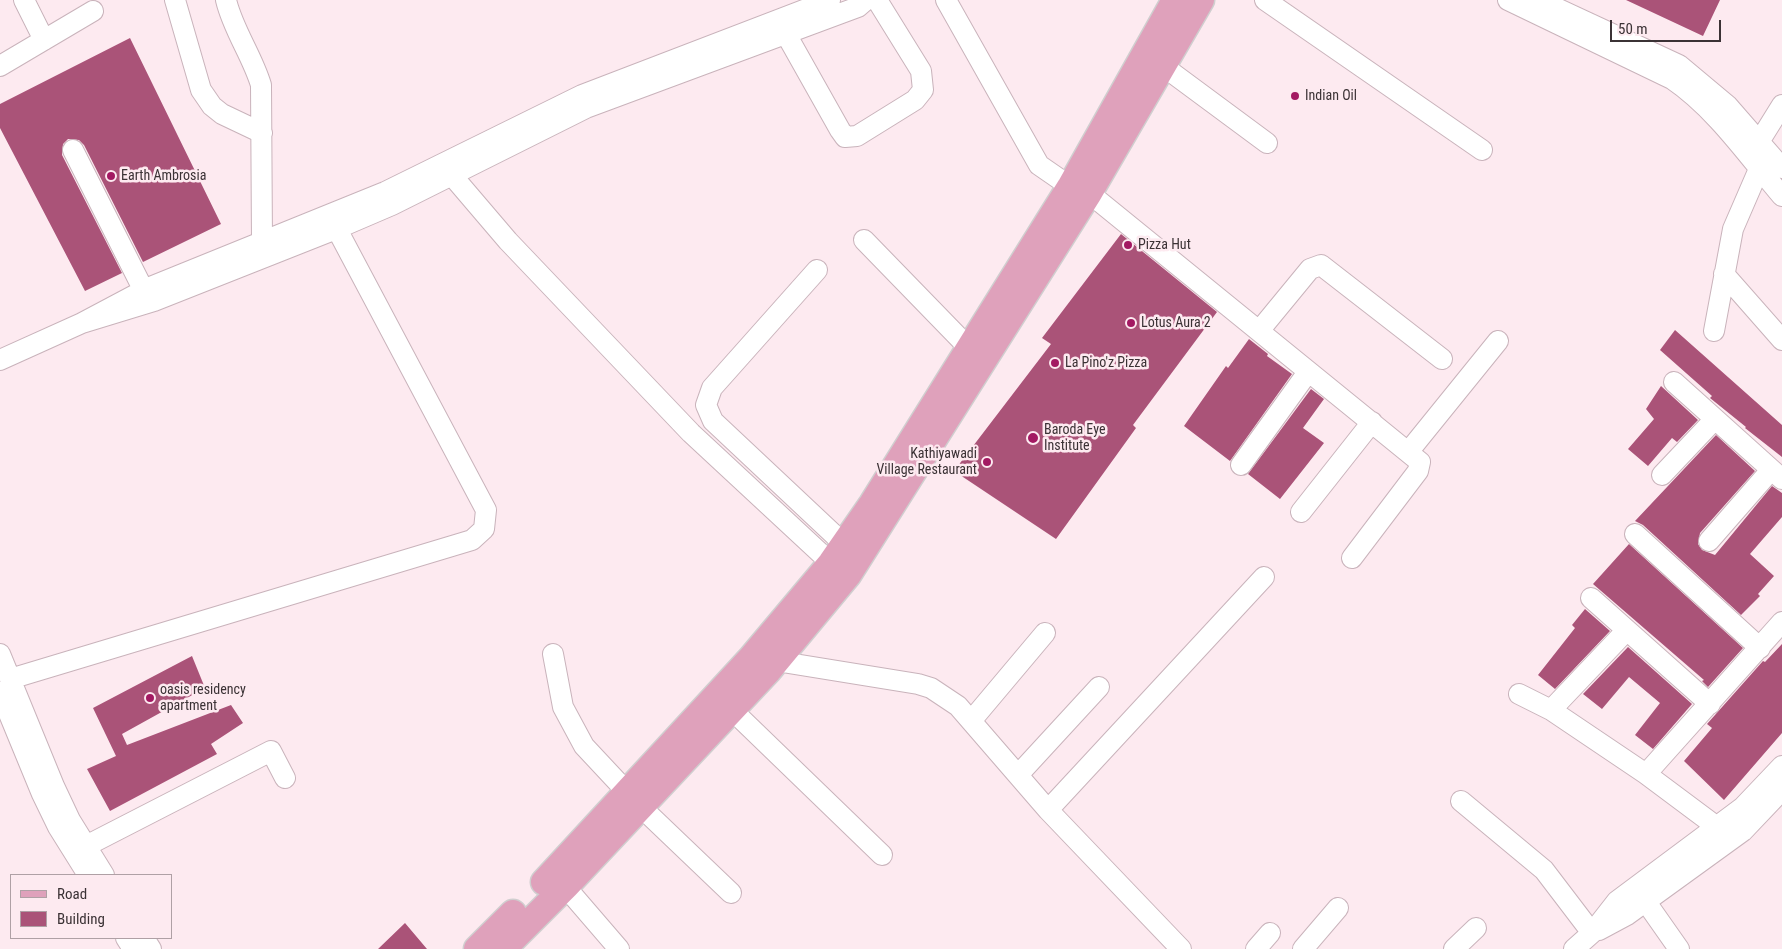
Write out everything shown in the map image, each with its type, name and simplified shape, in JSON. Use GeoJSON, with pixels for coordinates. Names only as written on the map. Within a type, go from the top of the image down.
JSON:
{"type":"FeatureCollection","features":[{"type":"Feature","properties":{"kind":"main road"},"geometry":{"type":"LineString","coordinates":[[634,800],[732,710],[848,575],[1082,189],[1175,0]]}},
{"type":"Feature","properties":{"kind":"main road"},"geometry":{"type":"LineString","coordinates":[[502,949],[560,880],[634,800],[838,554],[969,348],[1082,189],[1163,66],[1201,0]]}},
{"type":"Feature","properties":{"kind":"main road"},"geometry":{"type":"LineString","coordinates":[[477,949],[560,880]]}},
{"type":"Feature","properties":{"kind":"street"},"geometry":{"type":"LineString","coordinates":[[24,0],[44,40]]}},
{"type":"Feature","properties":{"kind":"street"},"geometry":{"type":"LineString","coordinates":[[175,0],[201,90],[212,106],[222,114],[262,133]]}},
{"type":"Feature","properties":{"kind":"street"},"geometry":{"type":"LineString","coordinates":[[226,0],[235,28],[261,84],[262,242]]}},
{"type":"Feature","properties":{"kind":"street"},"geometry":{"type":"LineString","coordinates":[[446,170],[582,95],[830,0]]}},
{"type":"Feature","properties":{"kind":"street"},"geometry":{"type":"LineString","coordinates":[[82,323],[154,301],[333,221],[385,192],[446,170],[586,108],[858,7],[866,0]]}},
{"type":"Feature","properties":{"kind":"street"},"geometry":{"type":"LineString","coordinates":[[786,34],[840,130],[845,136],[858,136],[915,100],[923,90],[921,71],[877,0]]}},
{"type":"Feature","properties":{"kind":"street"},"geometry":{"type":"LineString","coordinates":[[946,0],[1039,165],[1082,189]]}},
{"type":"Feature","properties":{"kind":"street"},"geometry":{"type":"LineString","coordinates":[[961,0],[1050,160],[1082,189],[1308,372],[1409,451],[1420,462],[1418,471],[1352,558]]}},
{"type":"Feature","properties":{"kind":"street"},"geometry":{"type":"LineString","coordinates":[[1265,0],[1482,150]]}},
{"type":"Feature","properties":{"kind":"street"},"geometry":{"type":"LineString","coordinates":[[1508,0],[1678,83],[1690,92],[1720,122],[1782,196]]}},
{"type":"Feature","properties":{"kind":"street"},"geometry":{"type":"LineString","coordinates":[[1539,0],[1679,65],[1728,106],[1782,168]]}},
{"type":"Feature","properties":{"kind":"street"},"geometry":{"type":"LineString","coordinates":[[0,66],[93,11]]}},
{"type":"Feature","properties":{"kind":"street"},"geometry":{"type":"LineString","coordinates":[[1163,66],[1267,143]]}},
{"type":"Feature","properties":{"kind":"street"},"geometry":{"type":"LineString","coordinates":[[1759,142],[1782,105]]}},
{"type":"Feature","properties":{"kind":"street"},"geometry":{"type":"LineString","coordinates":[[73,150],[144,290]]}},
{"type":"Feature","properties":{"kind":"street"},"geometry":{"type":"LineString","coordinates":[[1714,331],[1733,228],[1759,168]]}},
{"type":"Feature","properties":{"kind":"street"},"geometry":{"type":"LineString","coordinates":[[446,170],[508,241],[691,432],[838,554]]}},
{"type":"Feature","properties":{"kind":"street"},"geometry":{"type":"LineString","coordinates":[[0,360],[82,323],[144,290],[262,242],[333,221]]}},
{"type":"Feature","properties":{"kind":"street"},"geometry":{"type":"LineString","coordinates":[[5,685],[472,540],[484,529],[486,510],[333,221]]}},
{"type":"Feature","properties":{"kind":"street"},"geometry":{"type":"LineString","coordinates":[[864,240],[969,348]]}},
{"type":"Feature","properties":{"kind":"street"},"geometry":{"type":"LineString","coordinates":[[1259,331],[1310,269],[1321,265],[1442,359]]}},
{"type":"Feature","properties":{"kind":"street"},"geometry":{"type":"LineString","coordinates":[[817,270],[712,388],[706,405],[713,421],[838,554]]}},
{"type":"Feature","properties":{"kind":"street"},"geometry":{"type":"LineString","coordinates":[[1724,274],[1780,334]]}},
{"type":"Feature","properties":{"kind":"street"},"geometry":{"type":"LineString","coordinates":[[1409,451],[1498,341]]}},
{"type":"Feature","properties":{"kind":"street"},"geometry":{"type":"LineString","coordinates":[[1241,465],[1308,372]]}},
{"type":"Feature","properties":{"kind":"street"},"geometry":{"type":"LineString","coordinates":[[1674,382],[1777,475],[1709,541]]}},
{"type":"Feature","properties":{"kind":"street"},"geometry":{"type":"LineString","coordinates":[[1662,476],[1714,420]]}},
{"type":"Feature","properties":{"kind":"street"},"geometry":{"type":"LineString","coordinates":[[1301,512],[1372,422]]}},
{"type":"Feature","properties":{"kind":"street"},"geometry":{"type":"LineString","coordinates":[[1634,534],[1760,648]]}},
{"type":"Feature","properties":{"kind":"street"},"geometry":{"type":"LineString","coordinates":[[1048,810],[1264,577]]}},
{"type":"Feature","properties":{"kind":"street"},"geometry":{"type":"LineString","coordinates":[[1591,598],[1710,704]]}},
{"type":"Feature","properties":{"kind":"street"},"geometry":{"type":"LineString","coordinates":[[1646,774],[1782,622]]}},
{"type":"Feature","properties":{"kind":"street"},"geometry":{"type":"LineString","coordinates":[[1551,710],[1626,631]]}},
{"type":"Feature","properties":{"kind":"street"},"geometry":{"type":"LineString","coordinates":[[970,720],[1045,633]]}},
{"type":"Feature","properties":{"kind":"street"},"geometry":{"type":"LineString","coordinates":[[0,654],[5,685],[42,794],[58,827],[87,874]]}},
{"type":"Feature","properties":{"kind":"street"},"geometry":{"type":"LineString","coordinates":[[553,654],[564,707],[572,726],[584,746],[634,800],[731,893]]}},
{"type":"Feature","properties":{"kind":"street"},"geometry":{"type":"LineString","coordinates":[[776,661],[918,684],[945,696],[958,706],[1048,810],[1181,949]]}},
{"type":"Feature","properties":{"kind":"street"},"geometry":{"type":"LineString","coordinates":[[5,685],[70,820],[103,874]]}},
{"type":"Feature","properties":{"kind":"street"},"geometry":{"type":"LineString","coordinates":[[1018,775],[1099,687]]}},
{"type":"Feature","properties":{"kind":"street"},"geometry":{"type":"LineString","coordinates":[[1519,694],[1551,710],[1646,774],[1717,827]]}},
{"type":"Feature","properties":{"kind":"street"},"geometry":{"type":"LineString","coordinates":[[732,710],[882,855]]}},
{"type":"Feature","properties":{"kind":"street"},"geometry":{"type":"LineString","coordinates":[[86,846],[271,751],[285,778]]}},
{"type":"Feature","properties":{"kind":"street"},"geometry":{"type":"LineString","coordinates":[[1574,949],[1592,933],[1618,901],[1743,807],[1782,766]]}},
{"type":"Feature","properties":{"kind":"street"},"geometry":{"type":"LineString","coordinates":[[1592,933],[1646,902],[1743,831],[1782,790]]}},
{"type":"Feature","properties":{"kind":"street"},"geometry":{"type":"LineString","coordinates":[[1461,801],[1544,870],[1592,933]]}},
{"type":"Feature","properties":{"kind":"street"},"geometry":{"type":"LineString","coordinates":[[560,880],[619,949]]}},
{"type":"Feature","properties":{"kind":"street"},"geometry":{"type":"LineString","coordinates":[[1646,902],[1679,949]]}},
{"type":"Feature","properties":{"kind":"street"},"geometry":{"type":"LineString","coordinates":[[1303,949],[1338,908]]}},
{"type":"Feature","properties":{"kind":"street"},"geometry":{"type":"LineString","coordinates":[[1454,949],[1476,928]]}},
{"type":"Feature","properties":{"kind":"street"},"geometry":{"type":"LineString","coordinates":[[1256,949],[1270,934]]}},
{"type":"Feature","properties":{"kind":"building"},"geometry":{"type":"Polygon","coordinates":[[[1626,0],[1720,0],[1703,36],[1626,0]]]}},
{"type":"Feature","properties":{"kind":"building","name":"Earth Ambrosia"},"geometry":{"type":"Polygon","coordinates":[[[130,38],[221,224],[143,262],[84,145],[79,140],[68,139],[63,144],[62,155],[122,273],[85,291],[0,128],[0,104],[130,38]]]}},
{"type":"Feature","properties":{"kind":"building"},"geometry":{"type":"Polygon","coordinates":[[[1121,234],[1217,312],[1133,425],[1136,428],[1056,539],[954,471],[1051,344],[1042,338],[1121,234]]]}},
{"type":"Feature","properties":{"kind":"building"},"geometry":{"type":"Polygon","coordinates":[[[1675,330],[1782,425],[1782,457],[1710,398],[1712,396],[1660,350],[1675,330]]]}},
{"type":"Feature","properties":{"kind":"building"},"geometry":{"type":"Polygon","coordinates":[[[1249,339],[1268,354],[1267,356],[1292,374],[1230,461],[1184,426],[1226,366],[1228,368],[1249,339]]]}},
{"type":"Feature","properties":{"kind":"building"},"geometry":{"type":"Polygon","coordinates":[[[1661,386],[1698,420],[1677,442],[1672,438],[1648,466],[1628,449],[1654,419],[1646,409],[1661,386]]]}},
{"type":"Feature","properties":{"kind":"building"},"geometry":{"type":"Polygon","coordinates":[[[1311,389],[1324,399],[1303,428],[1324,443],[1280,499],[1248,474],[1311,389]]]}},
{"type":"Feature","properties":{"kind":"building"},"geometry":{"type":"Polygon","coordinates":[[[1716,435],[1755,471],[1700,533],[1698,544],[1702,550],[1715,555],[1772,486],[1782,493],[1782,517],[1750,554],[1774,576],[1758,594],[1760,596],[1741,615],[1643,525],[1635,521],[1716,435]]]}},
{"type":"Feature","properties":{"kind":"building"},"geometry":{"type":"Polygon","coordinates":[[[1629,544],[1743,648],[1708,687],[1702,681],[1704,680],[1593,584],[1629,544]]]}},
{"type":"Feature","properties":{"kind":"building"},"geometry":{"type":"Polygon","coordinates":[[[1585,609],[1610,631],[1555,689],[1538,675],[1575,628],[1572,625],[1585,609]]]}},
{"type":"Feature","properties":{"kind":"building"},"geometry":{"type":"Polygon","coordinates":[[[1782,644],[1782,733],[1724,800],[1684,761],[1712,728],[1707,724],[1763,661],[1765,662],[1782,644]]]}},
{"type":"Feature","properties":{"kind":"building"},"geometry":{"type":"Polygon","coordinates":[[[1628,647],[1692,704],[1653,749],[1635,735],[1660,703],[1629,677],[1602,709],[1583,694],[1628,647]]]}},
{"type":"Feature","properties":{"kind":"building"},"geometry":{"type":"Polygon","coordinates":[[[192,656],[205,688],[122,734],[127,745],[231,705],[243,723],[211,744],[217,754],[110,811],[87,769],[116,756],[93,708],[192,656]]]}},
{"type":"Feature","properties":{"kind":"building"},"geometry":{"type":"Polygon","coordinates":[[[405,923],[427,949],[378,949],[405,923]]]}},
{"type":"Feature","properties":{"kind":"place","name":"Indian Oil"},"geometry":{"type":"Point","coordinates":[1295,96]}},
{"type":"Feature","properties":{"kind":"place","name":"Earth Ambrosia"},"geometry":{"type":"Point","coordinates":[111,176]}},
{"type":"Feature","properties":{"kind":"place","name":"Pizza Hut"},"geometry":{"type":"Point","coordinates":[1128,245]}},
{"type":"Feature","properties":{"kind":"place","name":"Lotus Aura 2"},"geometry":{"type":"Point","coordinates":[1131,323]}},
{"type":"Feature","properties":{"kind":"place","name":"La Pino'z Pizza"},"geometry":{"type":"Point","coordinates":[1055,363]}},
{"type":"Feature","properties":{"kind":"place","name":"Baroda Eye Institute"},"geometry":{"type":"Point","coordinates":[1033,438]}},
{"type":"Feature","properties":{"kind":"place","name":"Kathiyawadi Village Restaurant"},"geometry":{"type":"Point","coordinates":[987,462]}},
{"type":"Feature","properties":{"kind":"place","name":"oasis residency apartment"},"geometry":{"type":"Point","coordinates":[150,698]}}]}
